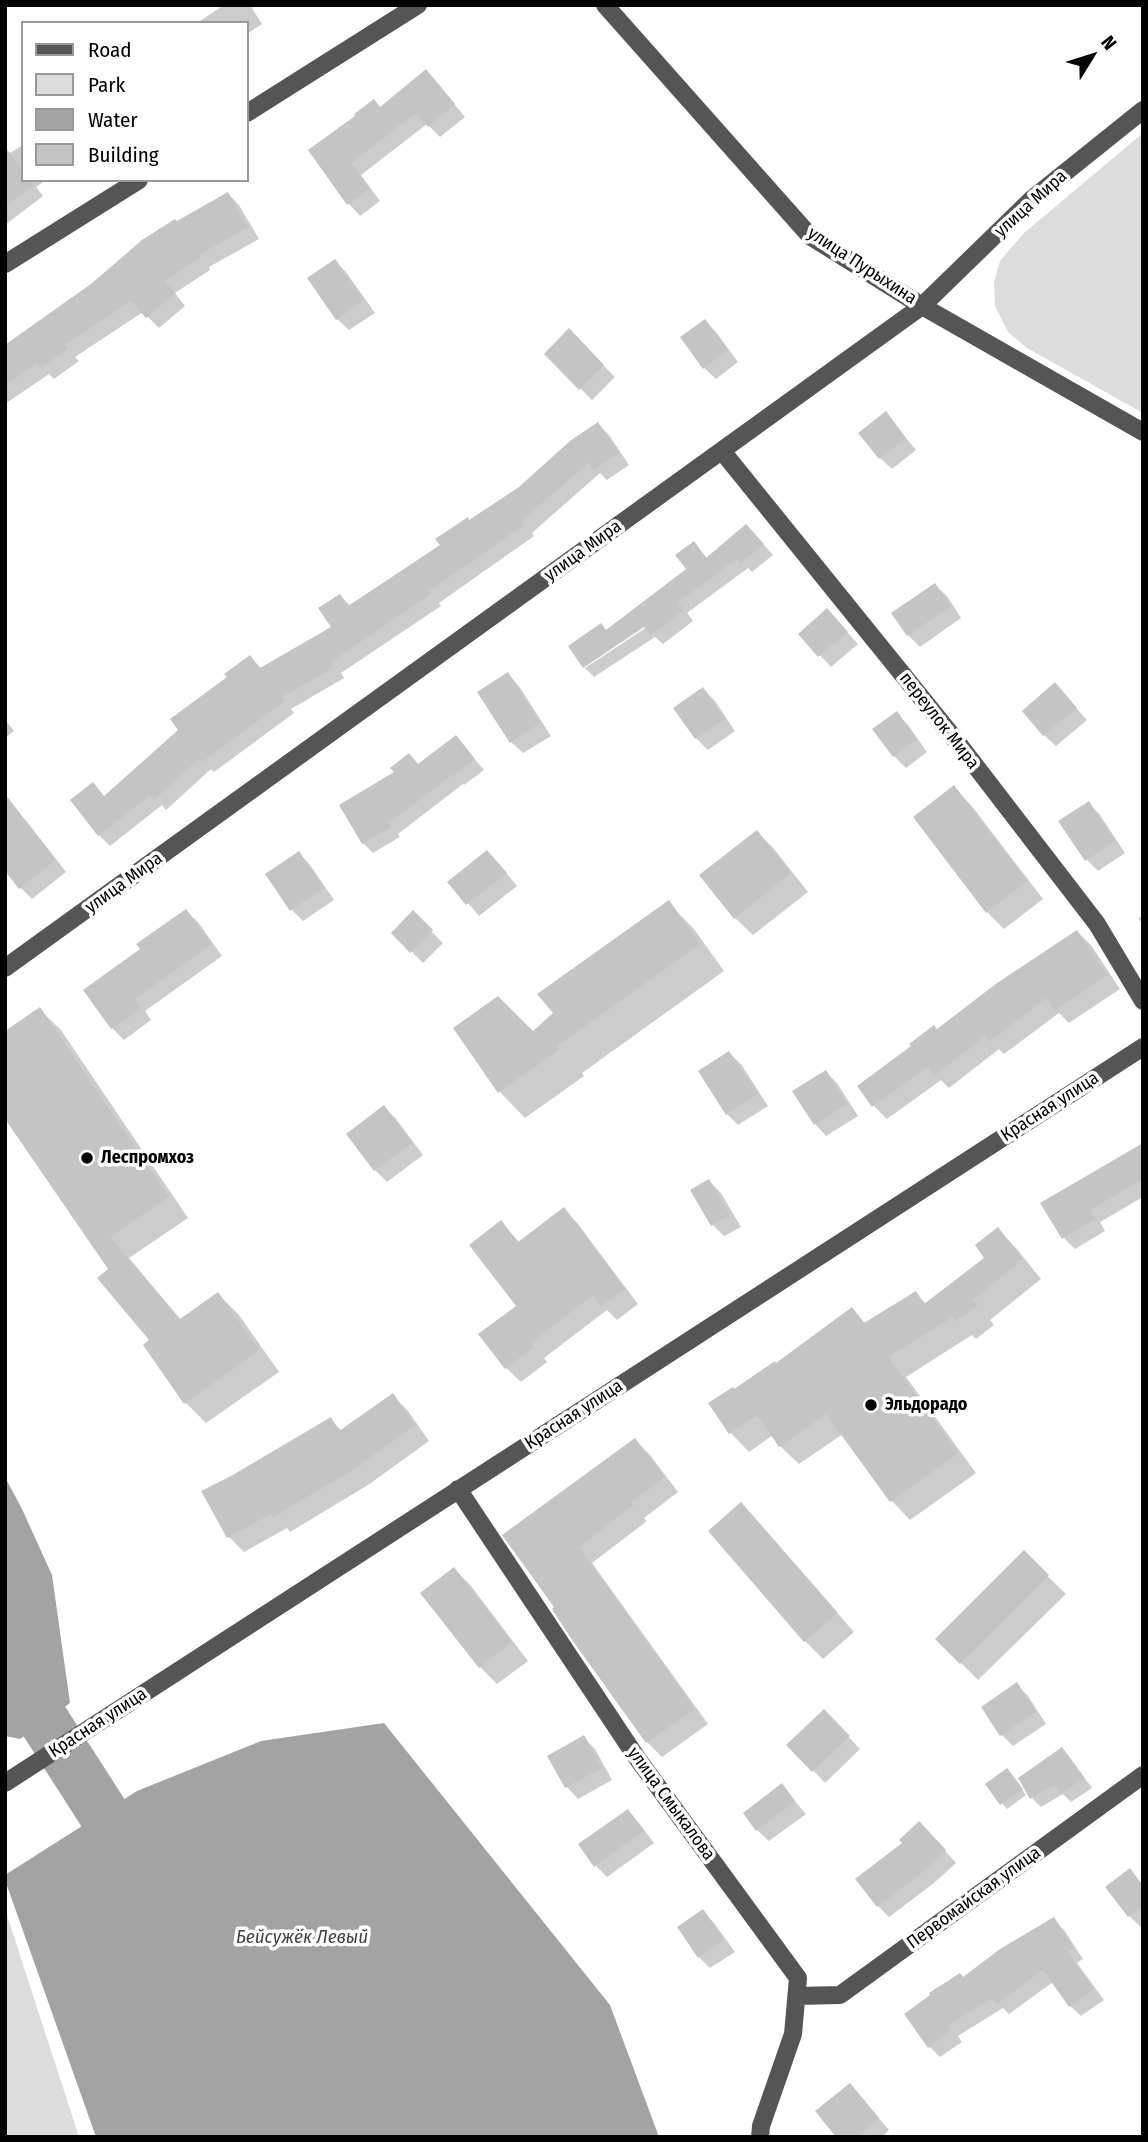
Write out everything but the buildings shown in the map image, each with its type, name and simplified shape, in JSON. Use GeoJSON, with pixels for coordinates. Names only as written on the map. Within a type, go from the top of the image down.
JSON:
{"type":"FeatureCollection","features":[{"type":"Feature","properties":{"kind":"street"},"geometry":{"type":"LineString","coordinates":[[248,112],[418,5]]}},
{"type":"Feature","properties":{"kind":"street","name":"улица Пурыхина"},"geometry":{"type":"LineString","coordinates":[[605,5],[810,236],[922,306],[1143,432]]}},
{"type":"Feature","properties":{"kind":"street","name":"улица Мира"},"geometry":{"type":"LineString","coordinates":[[5,968],[922,306],[1032,199],[1143,110]]}},
{"type":"Feature","properties":{"kind":"street"},"geometry":{"type":"LineString","coordinates":[[5,264],[136,182]]}},
{"type":"Feature","properties":{"kind":"street","name":"переулок Мира"},"geometry":{"type":"LineString","coordinates":[[722,451],[954,738],[1088,913],[1143,1001]]}},
{"type":"Feature","properties":{"kind":"street","name":"Красная улица"},"geometry":{"type":"LineString","coordinates":[[5,1783],[1143,1047]]}},
{"type":"Feature","properties":{"kind":"street","name":"улица Смыкалова"},"geometry":{"type":"LineString","coordinates":[[458,1489],[637,1758],[798,1978],[793,2034],[761,2126],[760,2137]]}},
{"type":"Feature","properties":{"kind":"street","name":"Первомайская улица"},"geometry":{"type":"LineString","coordinates":[[797,1996],[841,1995],[1143,1775]]}},
{"type":"Feature","properties":{"kind":"green space"},"geometry":{"type":"Polygon","coordinates":[[[1143,133],[1143,413],[1027,348],[1008,332],[995,306],[994,282],[1000,261],[1024,233],[1143,133]]]}},
{"type":"Feature","properties":{"kind":"green space"},"geometry":{"type":"Polygon","coordinates":[[[5,1909],[79,2137],[5,2137],[5,1909]]]}},
{"type":"Feature","properties":{"kind":"water"},"geometry":{"type":"Polygon","coordinates":[[[5,1477],[52,1575],[70,1703],[20,1739],[5,1736],[5,1477]]]}},
{"type":"Feature","properties":{"kind":"water","name":"Бейсужёк Левый"},"geometry":{"type":"Polygon","coordinates":[[[384,1723],[610,2005],[659,2137],[96,2137],[5,1875],[137,1791],[261,1741],[384,1723]]]}},
{"type":"Feature","properties":{"kind":"waterway","name":"Бейсужёк Левый"},"geometry":{"type":"LineString","coordinates":[[5,1664],[141,1872]]}},
{"type":"Feature","properties":{"kind":"place","name":"Леспромхоз"},"geometry":{"type":"Point","coordinates":[87,1158]}},
{"type":"Feature","properties":{"kind":"place","name":"Эльдорадо"},"geometry":{"type":"Point","coordinates":[871,1405]}}]}
